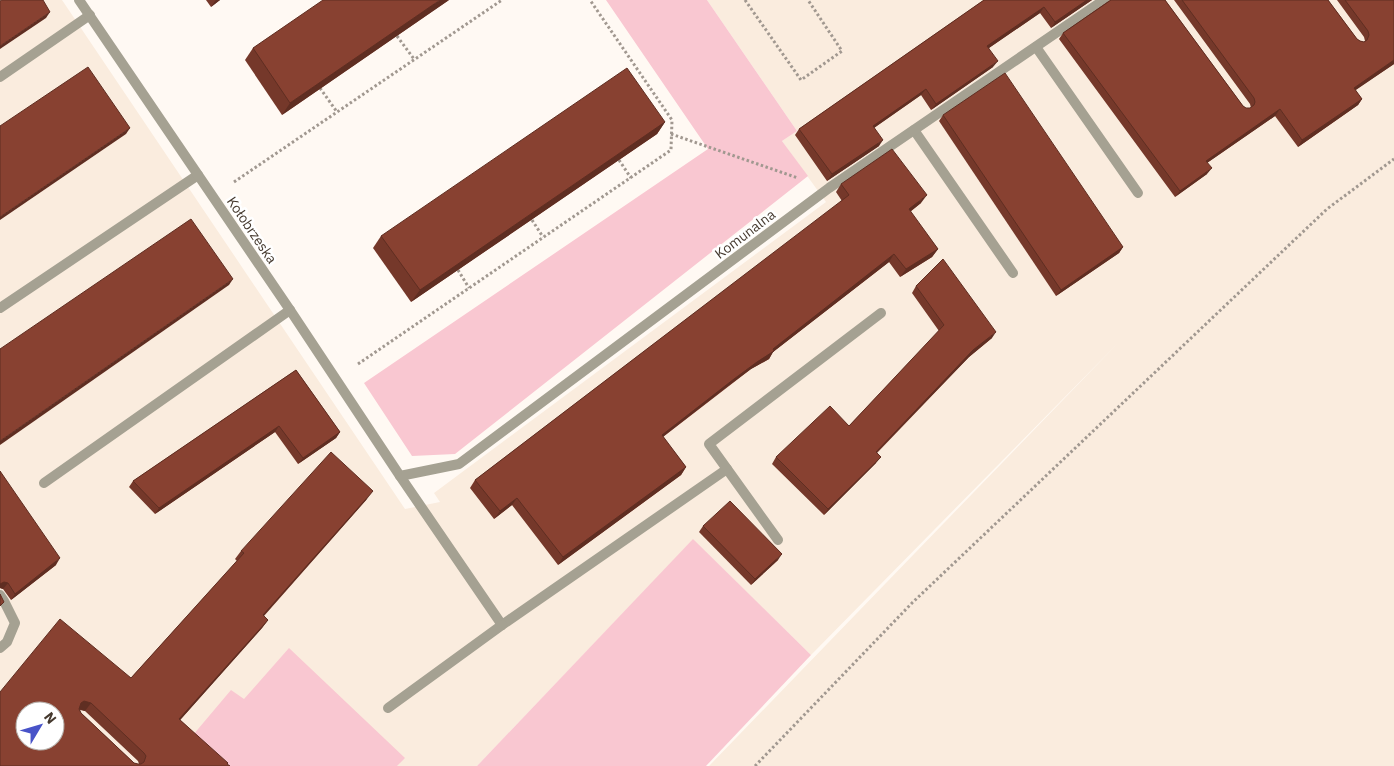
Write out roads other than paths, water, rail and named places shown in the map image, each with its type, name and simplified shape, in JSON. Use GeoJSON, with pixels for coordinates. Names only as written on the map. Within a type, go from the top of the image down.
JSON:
{"type":"FeatureCollection","features":[{"type":"Feature","properties":{"kind":"street","name":"Kołobrzeska"},"geometry":{"type":"LineString","coordinates":[[79,0],[502,625]]}},
{"type":"Feature","properties":{"kind":"street","name":"Komunalna"},"geometry":{"type":"LineString","coordinates":[[400,476],[459,464],[829,188],[1104,0]]}},
{"type":"Feature","properties":{"kind":"street"},"geometry":{"type":"LineString","coordinates":[[0,77],[90,15]]}},
{"type":"Feature","properties":{"kind":"street"},"geometry":{"type":"LineString","coordinates":[[1036,47],[1138,193]]}},
{"type":"Feature","properties":{"kind":"street"},"geometry":{"type":"LineString","coordinates":[[914,130],[1013,272]]}},
{"type":"Feature","properties":{"kind":"street"},"geometry":{"type":"LineString","coordinates":[[0,308],[198,175]]}},
{"type":"Feature","properties":{"kind":"street"},"geometry":{"type":"LineString","coordinates":[[44,482],[290,310]]}},
{"type":"Feature","properties":{"kind":"street"},"geometry":{"type":"LineString","coordinates":[[778,540],[709,444],[881,313]]}},
{"type":"Feature","properties":{"kind":"street"},"geometry":{"type":"LineString","coordinates":[[388,708],[502,625],[727,469]]}},
{"type":"Feature","properties":{"kind":"street"},"geometry":{"type":"LineString","coordinates":[[0,595],[15,623],[7,642],[0,648]]}}]}
